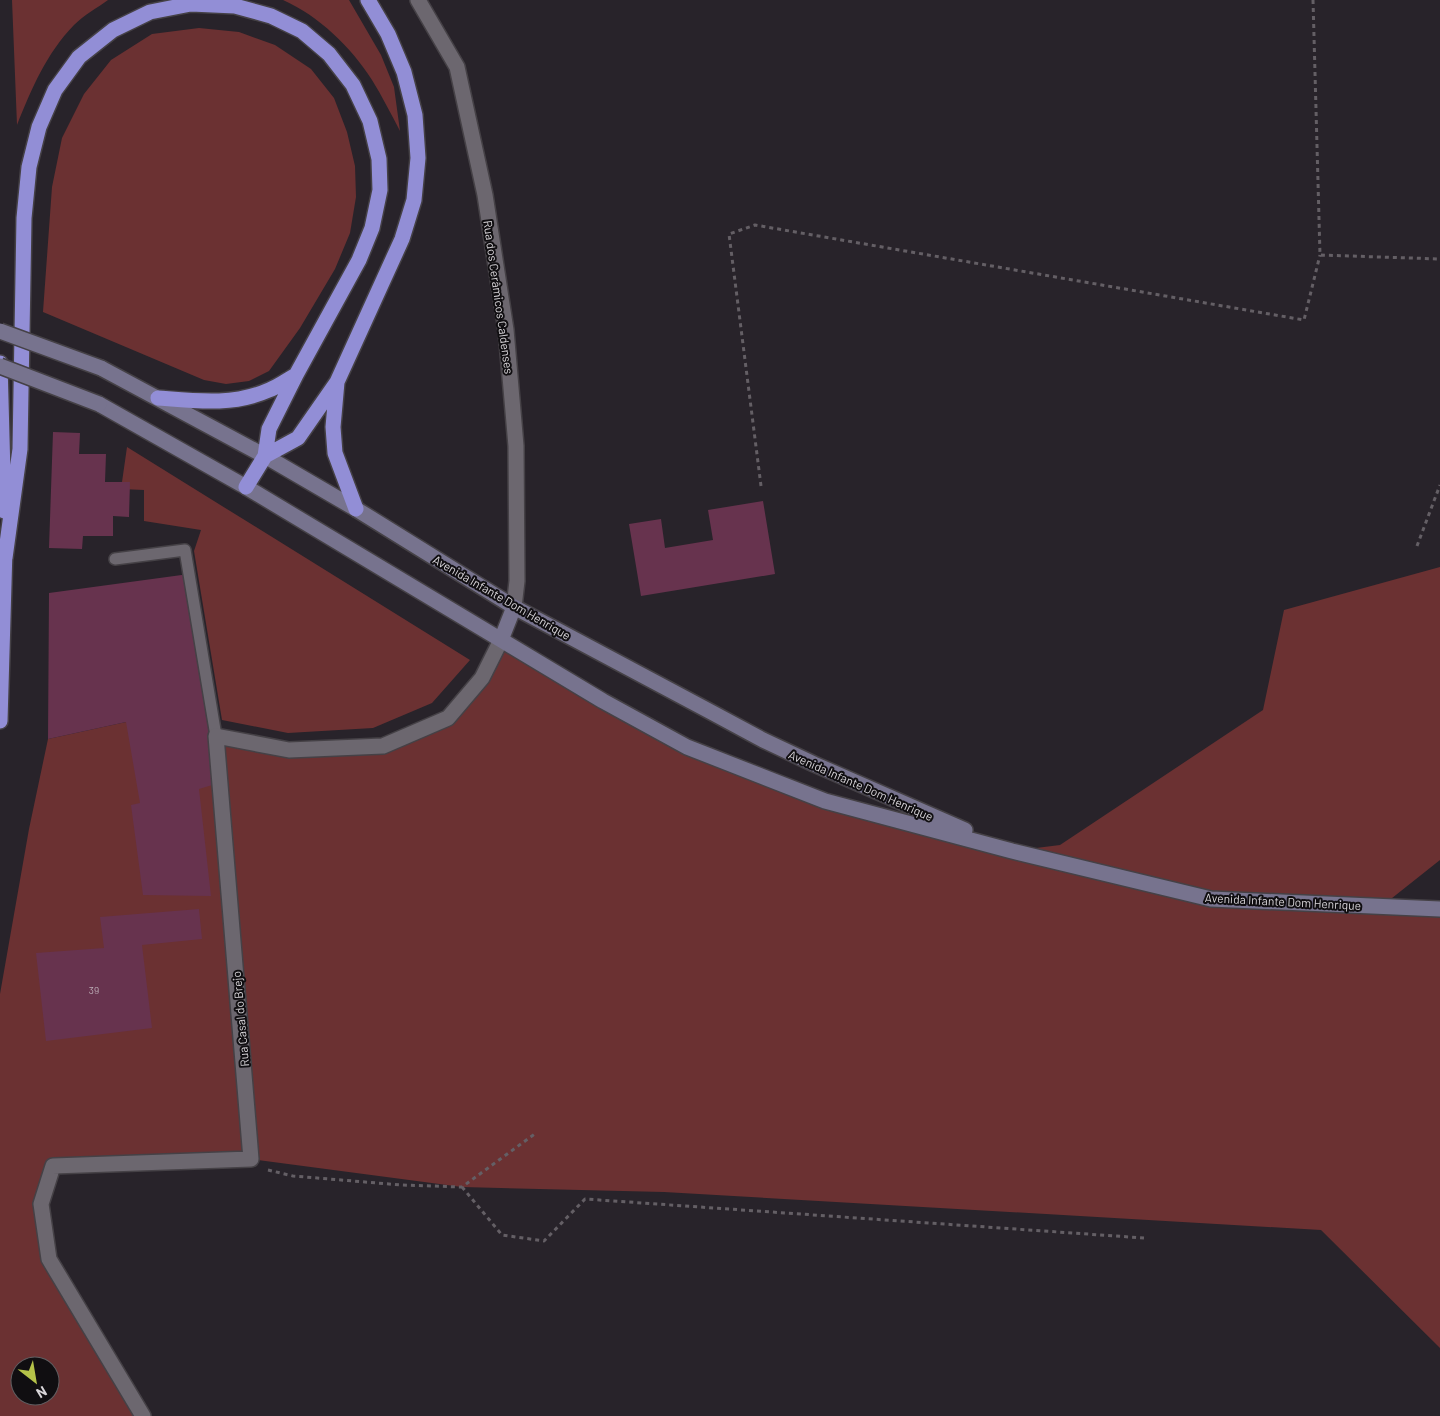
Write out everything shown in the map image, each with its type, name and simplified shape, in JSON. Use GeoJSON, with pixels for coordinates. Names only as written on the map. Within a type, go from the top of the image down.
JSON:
{"type":"FeatureCollection","features":[{"type":"Feature","properties":{"kind":"highway"},"geometry":{"type":"LineString","coordinates":[[265,456],[298,438],[337,382],[402,239],[414,200],[418,158],[415,115],[404,72],[388,34],[368,0]]}},
{"type":"Feature","properties":{"kind":"highway"},"geometry":{"type":"LineString","coordinates":[[5,558],[20,449],[24,218],[29,167],[39,127],[55,90],[79,57],[113,30],[150,12],[191,4],[235,6],[271,16],[302,31],[329,54],[353,85],[370,121],[379,159],[380,190],[372,228],[359,260],[296,375],[269,429],[265,456],[246,488]]}},
{"type":"Feature","properties":{"kind":"highway"},"geometry":{"type":"LineString","coordinates":[[0,364],[5,558],[0,721]]}},
{"type":"Feature","properties":{"kind":"highway"},"geometry":{"type":"LineString","coordinates":[[158,398],[199,402],[232,401],[270,390],[296,375]]}},
{"type":"Feature","properties":{"kind":"highway"},"geometry":{"type":"LineString","coordinates":[[337,382],[333,427],[335,453],[356,509]]}},
{"type":"Feature","properties":{"kind":"main road","name":"Avenida Infante Dom Henrique"},"geometry":{"type":"LineString","coordinates":[[0,331],[100,368],[158,398],[265,456],[356,509],[514,607],[763,740],[866,788],[1012,851]]}},
{"type":"Feature","properties":{"kind":"main road","name":"Avenida Infante Dom Henrique"},"geometry":{"type":"LineString","coordinates":[[0,364],[99,404],[246,488],[603,701],[687,747],[825,801],[1012,851],[1211,899],[1440,909]]}},
{"type":"Feature","properties":{"kind":"main road"},"geometry":{"type":"LineString","coordinates":[[501,640],[514,607]]}},
{"type":"Feature","properties":{"kind":"street","name":"Rua dos Cerâmicos Caldenses"},"geometry":{"type":"LineString","coordinates":[[418,0],[457,67],[485,195],[496,262],[506,330],[516,446],[517,581],[514,607]]}},
{"type":"Feature","properties":{"kind":"street"},"geometry":{"type":"LineString","coordinates":[[216,736],[288,750],[383,746],[448,718],[482,678],[501,640]]}},
{"type":"Feature","properties":{"kind":"street","name":"Rua Casal do Brejo"},"geometry":{"type":"LineString","coordinates":[[143,1416],[49,1258],[41,1204],[53,1166],[251,1159],[216,736]]}},
{"type":"Feature","properties":{"kind":"lane"},"geometry":{"type":"LineString","coordinates":[[115,559],[185,550],[216,736]]}},
{"type":"Feature","properties":{"kind":"path"},"geometry":{"type":"LineString","coordinates":[[761,486],[730,234],[755,224],[1304,320],[1320,255],[1313,0]]}},
{"type":"Feature","properties":{"kind":"path"},"geometry":{"type":"LineString","coordinates":[[1320,255],[1440,258]]}},
{"type":"Feature","properties":{"kind":"path"},"geometry":{"type":"LineString","coordinates":[[1417,546],[1440,485]]}},
{"type":"Feature","properties":{"kind":"path"},"geometry":{"type":"LineString","coordinates":[[265,1169],[293,1176],[401,1185],[462,1187],[536,1133]]}},
{"type":"Feature","properties":{"kind":"path"},"geometry":{"type":"LineString","coordinates":[[462,1187],[502,1235],[544,1241],[585,1199],[1144,1238]]}},
{"type":"Feature","properties":{"kind":"shaded area"},"geometry":{"type":"Polygon","coordinates":[[[12,0],[108,0],[78,21],[55,48],[34,85],[17,125],[12,0]]]}},
{"type":"Feature","properties":{"kind":"shaded area"},"geometry":{"type":"Polygon","coordinates":[[[283,0],[349,0],[381,55],[394,87],[400,131],[372,80],[344,44],[309,15],[283,0]]]}},
{"type":"Feature","properties":{"kind":"shaded area"},"geometry":{"type":"Polygon","coordinates":[[[199,28],[239,32],[275,45],[311,69],[334,98],[347,132],[355,166],[356,197],[350,233],[335,269],[300,328],[269,371],[249,381],[226,384],[204,380],[43,312],[52,187],[62,138],[84,94],[111,60],[152,34],[199,28]]]}},
{"type":"Feature","properties":{"kind":"shaded area"},"geometry":{"type":"Polygon","coordinates":[[[127,447],[470,660],[432,703],[373,728],[288,733],[222,720],[194,551],[201,530],[144,521],[144,490],[121,489],[127,447]]]}},
{"type":"Feature","properties":{"kind":"shaded area"},"geometry":{"type":"Polygon","coordinates":[[[1440,567],[1440,860],[1382,906],[1440,909],[1440,1348],[1321,1230],[664,1192],[462,1187],[251,1159],[53,1166],[41,1204],[49,1258],[143,1416],[0,1416],[0,994],[29,829],[48,739],[126,722],[289,750],[383,746],[448,718],[501,640],[687,747],[825,801],[1012,851],[1060,845],[1263,710],[1284,610],[1440,567]]]}},
{"type":"Feature","properties":{"kind":"building"},"geometry":{"type":"Polygon","coordinates":[[[53,432],[80,433],[79,454],[106,454],[105,482],[130,482],[129,517],[113,516],[113,536],[83,536],[82,549],[49,548],[53,432]]]}},
{"type":"Feature","properties":{"kind":"building"},"geometry":{"type":"Polygon","coordinates":[[[763,501],[775,574],[641,596],[629,524],[661,519],[665,548],[713,540],[708,510],[763,501]]]}},
{"type":"Feature","properties":{"kind":"building"},"geometry":{"type":"Polygon","coordinates":[[[189,574],[219,783],[199,789],[211,896],[143,895],[131,805],[140,803],[126,722],[48,739],[49,593],[189,574]]]}},
{"type":"Feature","properties":{"kind":"building"},"geometry":{"type":"Polygon","coordinates":[[[199,909],[202,939],[142,945],[152,1028],[46,1041],[36,953],[104,948],[100,917],[199,909]]]}}]}
